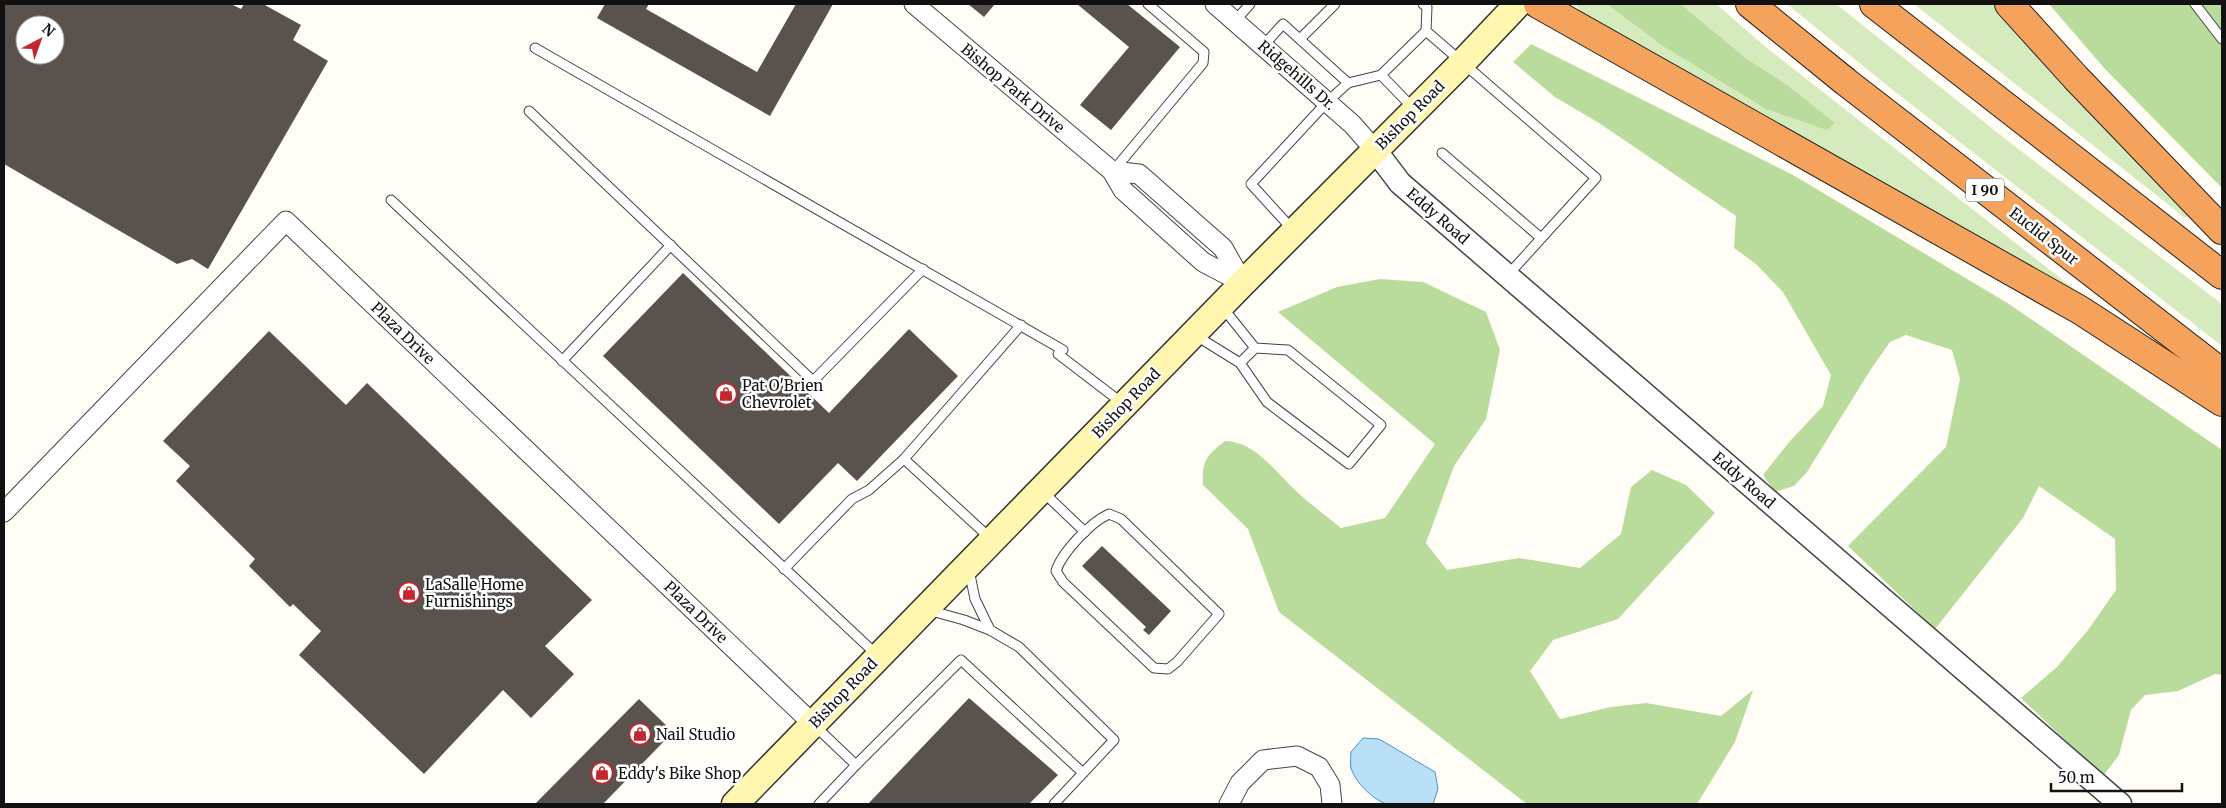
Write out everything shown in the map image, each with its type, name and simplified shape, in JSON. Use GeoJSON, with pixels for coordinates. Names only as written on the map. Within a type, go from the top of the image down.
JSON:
{"type":"FeatureCollection","features":[{"type":"Feature","properties":{"kind":"highway"},"geometry":{"type":"LineString","coordinates":[[1538,4],[2080,310],[2222,402]]}},
{"type":"Feature","properties":{"kind":"highway","name":"Euclid Spur"},"geometry":{"type":"LineString","coordinates":[[1750,4],[1846,82],[2222,373]]}},
{"type":"Feature","properties":{"kind":"highway"},"geometry":{"type":"LineString","coordinates":[[1874,4],[2222,275]]}},
{"type":"Feature","properties":{"kind":"highway"},"geometry":{"type":"LineString","coordinates":[[2009,4],[2076,78],[2222,230]]}},
{"type":"Feature","properties":{"kind":"main road","name":"Bishop Road"},"geometry":{"type":"LineString","coordinates":[[735,804],[1518,4]]}},
{"type":"Feature","properties":{"kind":"street","name":"Bishop Park Drive"},"geometry":{"type":"LineString","coordinates":[[914,4],[1112,171]]}},
{"type":"Feature","properties":{"kind":"street","name":"Ridgehills Dr."},"geometry":{"type":"LineString","coordinates":[[1215,4],[1352,124],[1375,150]]}},
{"type":"Feature","properties":{"kind":"street","name":"Eddy Road"},"geometry":{"type":"LineString","coordinates":[[1375,150],[1400,183],[2120,804]]}},
{"type":"Feature","properties":{"kind":"street"},"geometry":{"type":"LineString","coordinates":[[1112,171],[1139,174],[1223,248],[1243,283]]}},
{"type":"Feature","properties":{"kind":"street","name":"Plaza Drive"},"geometry":{"type":"LineString","coordinates":[[4,512],[286,221],[813,724]]}},
{"type":"Feature","properties":{"kind":"street"},"geometry":{"type":"LineString","coordinates":[[1229,804],[1240,783],[1263,760],[1297,756],[1319,767],[1330,785],[1332,804]]}},
{"type":"Feature","properties":{"kind":"lane"},"geometry":{"type":"LineString","coordinates":[[1112,171],[1203,63],[1204,52],[1148,4]]}},
{"type":"Feature","properties":{"kind":"lane"},"geometry":{"type":"LineString","coordinates":[[1235,21],[1250,4]]}},
{"type":"Feature","properties":{"kind":"lane"},"geometry":{"type":"LineString","coordinates":[[1300,39],[1335,4]]}},
{"type":"Feature","properties":{"kind":"lane"},"geometry":{"type":"LineString","coordinates":[[1294,231],[1251,184],[1327,102],[1348,83],[1381,75],[1426,31],[1427,7],[1423,4]]}},
{"type":"Feature","properties":{"kind":"lane"},"geometry":{"type":"LineString","coordinates":[[2195,4],[2222,38]]}},
{"type":"Feature","properties":{"kind":"lane"},"geometry":{"type":"LineString","coordinates":[[1263,46],[1283,24],[1348,83]]}},
{"type":"Feature","properties":{"kind":"lane"},"geometry":{"type":"LineString","coordinates":[[1426,31],[1596,178],[1507,276]]}},
{"type":"Feature","properties":{"kind":"lane"},"geometry":{"type":"LineString","coordinates":[[535,48],[1021,325],[1061,352],[1124,405]]}},
{"type":"Feature","properties":{"kind":"lane"},"geometry":{"type":"LineString","coordinates":[[1381,75],[1414,109]]}},
{"type":"Feature","properties":{"kind":"lane"},"geometry":{"type":"LineString","coordinates":[[529,111],[813,381],[923,269]]}},
{"type":"Feature","properties":{"kind":"lane"},"geometry":{"type":"LineString","coordinates":[[1442,153],[1541,238]]}},
{"type":"Feature","properties":{"kind":"lane"},"geometry":{"type":"LineString","coordinates":[[390,200],[879,657]]}},
{"type":"Feature","properties":{"kind":"lane"},"geometry":{"type":"LineString","coordinates":[[562,361],[672,245]]}},
{"type":"Feature","properties":{"kind":"lane"},"geometry":{"type":"LineString","coordinates":[[1193,334],[1240,363],[1267,402],[1349,464],[1381,426],[1288,350],[1255,348],[1221,306]]}},
{"type":"Feature","properties":{"kind":"lane"},"geometry":{"type":"LineString","coordinates":[[784,569],[852,498],[870,490],[904,459],[1021,325]]}},
{"type":"Feature","properties":{"kind":"lane"},"geometry":{"type":"LineString","coordinates":[[1240,363],[1255,348]]}},
{"type":"Feature","properties":{"kind":"lane"},"geometry":{"type":"LineString","coordinates":[[904,459],[992,540]]}},
{"type":"Feature","properties":{"kind":"lane"},"geometry":{"type":"LineString","coordinates":[[1041,490],[1085,532]]}},
{"type":"Feature","properties":{"kind":"lane"},"geometry":{"type":"LineString","coordinates":[[1109,514],[1120,519],[1219,614],[1177,662],[1168,669],[1154,668],[1063,582],[1056,571],[1060,560],[1085,532],[1100,518],[1109,514]]}},
{"type":"Feature","properties":{"kind":"lane"},"geometry":{"type":"LineString","coordinates":[[968,565],[975,599],[990,630]]}},
{"type":"Feature","properties":{"kind":"lane"},"geometry":{"type":"LineString","coordinates":[[925,609],[964,620],[990,630],[1019,647],[1114,740],[1054,804]]}},
{"type":"Feature","properties":{"kind":"lane"},"geometry":{"type":"LineString","coordinates":[[819,804],[961,660],[1083,773]]}},
{"type":"Feature","properties":{"kind":"lane"},"geometry":{"type":"LineString","coordinates":[[813,724],[856,766]]}},
{"type":"Feature","properties":{"kind":"green space"},"geometry":{"type":"Polygon","coordinates":[[[1576,4],[1716,4],[1768,49],[2087,299],[1581,13],[1576,4]]]}},
{"type":"Feature","properties":{"kind":"green space"},"geometry":{"type":"Polygon","coordinates":[[[1607,4],[1680,4],[1748,60],[1783,82],[1835,123],[1827,130],[1766,109],[1663,46],[1607,4]]]}},
{"type":"Feature","properties":{"kind":"green space"},"geometry":{"type":"Polygon","coordinates":[[[1787,4],[1836,4],[2013,145],[2222,304],[2222,346],[1889,87],[1787,4]]]}},
{"type":"Feature","properties":{"kind":"green space"},"geometry":{"type":"Polygon","coordinates":[[[1914,4],[1993,4],[2132,152],[2193,212],[2190,217],[2184,217],[1914,4]]]}},
{"type":"Feature","properties":{"kind":"green space"},"geometry":{"type":"Polygon","coordinates":[[[2049,4],[2222,4],[2222,188],[2105,69],[2049,4]]]}},
{"type":"Feature","properties":{"kind":"green space"},"geometry":{"type":"Polygon","coordinates":[[[1531,44],[1793,175],[2009,304],[2222,450],[2222,675],[2215,674],[2178,691],[2145,695],[2131,710],[2119,755],[2103,776],[2021,698],[2057,667],[2088,630],[2116,590],[2115,539],[2039,486],[2023,518],[1935,629],[1848,546],[1946,447],[1960,379],[1952,350],[1906,335],[1890,342],[1807,472],[1794,486],[1775,492],[1763,475],[1790,441],[1823,406],[1831,375],[1783,292],[1756,264],[1734,248],[1736,216],[1599,123],[1555,97],[1513,62],[1531,44]]]}},
{"type":"Feature","properties":{"kind":"green space"},"geometry":{"type":"Polygon","coordinates":[[[1380,279],[1423,282],[1486,312],[1500,350],[1486,419],[1454,466],[1426,543],[1447,570],[1519,558],[1580,568],[1621,534],[1631,487],[1652,470],[1686,485],[1715,513],[1618,619],[1553,640],[1530,671],[1560,719],[1611,707],[1646,703],[1721,716],[1753,690],[1735,742],[1697,804],[1527,804],[1279,612],[1248,529],[1203,485],[1203,470],[1206,459],[1225,441],[1246,446],[1264,459],[1301,496],[1341,528],[1385,518],[1435,444],[1278,312],[1337,287],[1380,279]]]}},
{"type":"Feature","properties":{"kind":"water"},"geometry":{"type":"Polygon","coordinates":[[[1363,738],[1379,739],[1435,772],[1438,789],[1433,804],[1387,804],[1376,799],[1365,790],[1356,779],[1351,768],[1351,752],[1363,738]]]}},
{"type":"Feature","properties":{"kind":"building"},"geometry":{"type":"Polygon","coordinates":[[[4,4],[231,4],[241,9],[244,4],[263,4],[301,25],[293,40],[328,61],[208,269],[192,259],[177,264],[4,164],[4,4]]]}},
{"type":"Feature","properties":{"kind":"building"},"geometry":{"type":"Polygon","coordinates":[[[605,4],[649,4],[646,9],[757,72],[796,4],[833,4],[770,116],[597,18],[605,4]]]}},
{"type":"Feature","properties":{"kind":"building"},"geometry":{"type":"Polygon","coordinates":[[[968,4],[995,4],[984,17],[968,4]]]}},
{"type":"Feature","properties":{"kind":"building"},"geometry":{"type":"Polygon","coordinates":[[[1077,4],[1127,4],[1180,47],[1111,130],[1080,105],[1129,47],[1077,4]]]}},
{"type":"Feature","properties":{"kind":"building","name":"Pat O'Brien Chevrolet"},"geometry":{"type":"Polygon","coordinates":[[[683,273],[829,413],[909,329],[958,376],[857,481],[838,463],[779,524],[603,356],[683,273]]]}},
{"type":"Feature","properties":{"kind":"building"},"geometry":{"type":"Polygon","coordinates":[[[269,331],[346,405],[367,383],[592,600],[545,646],[574,674],[531,718],[503,690],[424,774],[299,655],[321,631],[293,604],[290,607],[249,566],[255,559],[176,481],[190,466],[163,441],[269,331]]]}},
{"type":"Feature","properties":{"kind":"building"},"geometry":{"type":"Polygon","coordinates":[[[1102,546],[1171,611],[1149,635],[1143,630],[1146,627],[1082,566],[1102,546]]]}},
{"type":"Feature","properties":{"kind":"building"},"geometry":{"type":"Polygon","coordinates":[[[969,698],[1058,775],[1029,804],[868,804],[969,698]]]}},
{"type":"Feature","properties":{"kind":"building"},"geometry":{"type":"Polygon","coordinates":[[[639,699],[673,732],[603,804],[535,804],[639,699]]]}},
{"type":"Feature","properties":{"kind":"place","name":"Pat O'Brien Chevrolet"},"geometry":{"type":"Point","coordinates":[726,394]}},
{"type":"Feature","properties":{"kind":"place","name":"LaSalle Home Furnishings"},"geometry":{"type":"Point","coordinates":[409,593]}},
{"type":"Feature","properties":{"kind":"place","name":"Nail Studio"},"geometry":{"type":"Point","coordinates":[640,734]}},
{"type":"Feature","properties":{"kind":"place","name":"Eddy's Bike Shop"},"geometry":{"type":"Point","coordinates":[602,773]}}]}
